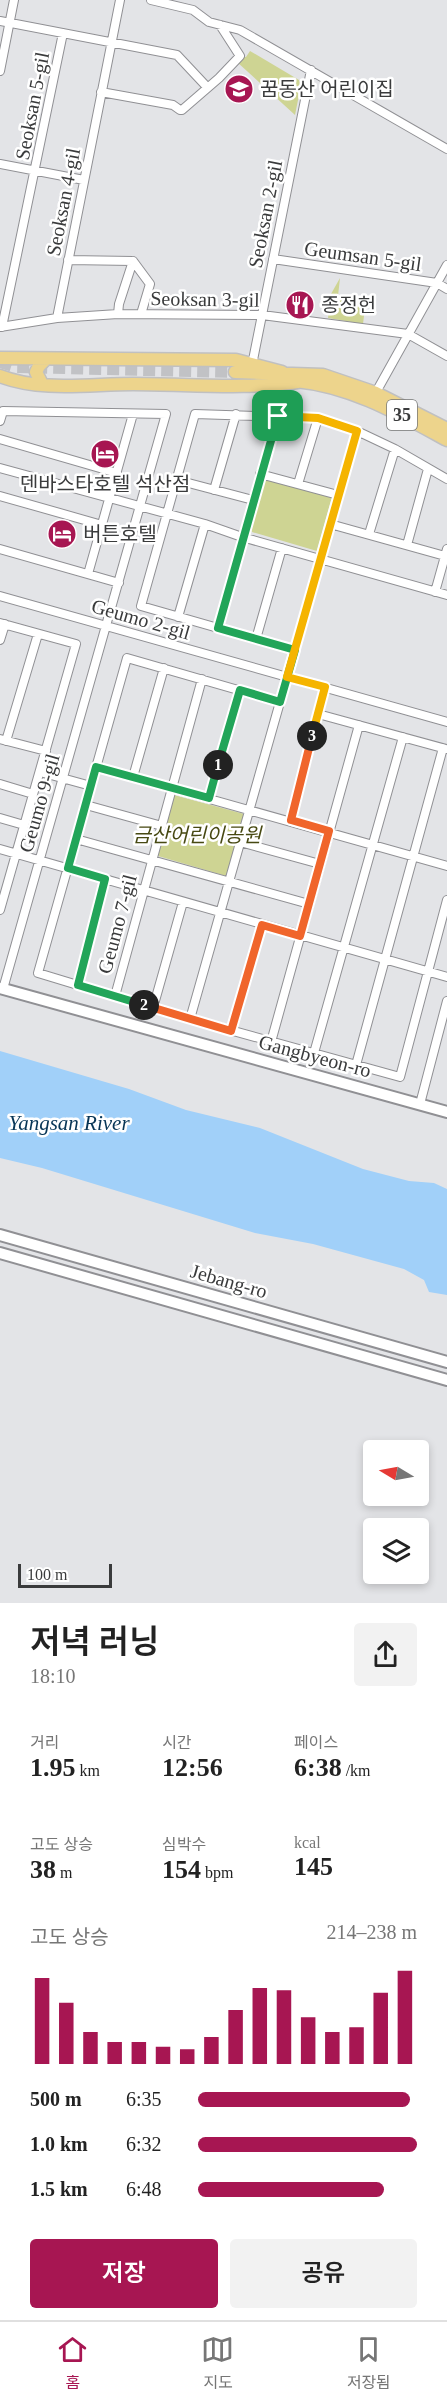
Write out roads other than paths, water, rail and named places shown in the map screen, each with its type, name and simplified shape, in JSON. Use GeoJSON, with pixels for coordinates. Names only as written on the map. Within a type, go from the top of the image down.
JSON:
{"type":"FeatureCollection","features":[{"type":"Feature","properties":{"kind":"main road"},"geometry":{"type":"LineString","coordinates":[[0,358],[236,360],[282,372]]}},
{"type":"Feature","properties":{"kind":"main road"},"geometry":{"type":"LineString","coordinates":[[42,384],[36,372],[46,359]]}},
{"type":"Feature","properties":{"kind":"main road","name":"35"},"geometry":{"type":"LineString","coordinates":[[447,429],[374,397],[323,375],[282,372],[234,376],[321,383],[374,397],[447,440]]}},
{"type":"Feature","properties":{"kind":"main road"},"geometry":{"type":"LineString","coordinates":[[0,376],[25,383],[42,384],[237,387],[304,381]]}},
{"type":"Feature","properties":{"kind":"street"},"geometry":{"type":"LineString","coordinates":[[0,70],[14,0]]}},
{"type":"Feature","properties":{"kind":"street","name":"Seoksan 4-gil"},"geometry":{"type":"LineString","coordinates":[[57,318],[120,0]]}},
{"type":"Feature","properties":{"kind":"street"},"geometry":{"type":"LineString","coordinates":[[151,0],[193,10],[209,22],[240,30],[447,149]]}},
{"type":"Feature","properties":{"kind":"street"},"geometry":{"type":"LineString","coordinates":[[0,21],[177,55],[207,87]]}},
{"type":"Feature","properties":{"kind":"street"},"geometry":{"type":"LineString","coordinates":[[101,92],[173,105],[180,110],[219,78],[240,56],[220,25]]}},
{"type":"Feature","properties":{"kind":"street","name":"Seoksan 5-gil"},"geometry":{"type":"LineString","coordinates":[[1,327],[36,171],[63,33]]}},
{"type":"Feature","properties":{"kind":"street","name":"Seoksan 2-gil"},"geometry":{"type":"LineString","coordinates":[[252,364],[311,70]]}},
{"type":"Feature","properties":{"kind":"street"},"geometry":{"type":"LineString","coordinates":[[0,164],[84,180]]}},
{"type":"Feature","properties":{"kind":"street"},"geometry":{"type":"LineString","coordinates":[[68,260],[134,261]]}},
{"type":"Feature","properties":{"kind":"street","name":"Geumsan 5-gil"},"geometry":{"type":"LineString","coordinates":[[273,260],[437,283],[447,289]]}},
{"type":"Feature","properties":{"kind":"street"},"geometry":{"type":"LineString","coordinates":[[117,314],[134,261]]}},
{"type":"Feature","properties":{"kind":"street"},"geometry":{"type":"LineString","coordinates":[[134,261],[150,284],[141,314]]}},
{"type":"Feature","properties":{"kind":"street"},"geometry":{"type":"LineString","coordinates":[[374,397],[447,265]]}},
{"type":"Feature","properties":{"kind":"street","name":"Seoksan 3-gil"},"geometry":{"type":"LineString","coordinates":[[1,327],[57,318],[117,314],[262,315],[408,334]]}},
{"type":"Feature","properties":{"kind":"street"},"geometry":{"type":"LineString","coordinates":[[408,334],[447,356]]}},
{"type":"Feature","properties":{"kind":"street"},"geometry":{"type":"LineString","coordinates":[[0,421],[3,411],[133,414],[88,574]]}},
{"type":"Feature","properties":{"kind":"street","name":"Geumo 9-gil"},"geometry":{"type":"LineString","coordinates":[[1,989],[40,860],[166,414],[133,414]]}},
{"type":"Feature","properties":{"kind":"street"},"geometry":{"type":"LineString","coordinates":[[295,650],[141,606],[195,414],[318,418],[357,431],[447,479]]}},
{"type":"Feature","properties":{"kind":"street"},"geometry":{"type":"LineString","coordinates":[[214,490],[236,414]]}},
{"type":"Feature","properties":{"kind":"street"},"geometry":{"type":"LineString","coordinates":[[218,628],[278,416]]}},
{"type":"Feature","properties":{"kind":"street"},"geometry":{"type":"LineString","coordinates":[[298,484],[318,418]]}},
{"type":"Feature","properties":{"kind":"street"},"geometry":{"type":"LineString","coordinates":[[190,1019],[357,431]]}},
{"type":"Feature","properties":{"kind":"street"},"geometry":{"type":"LineString","coordinates":[[0,439],[117,473]]}},
{"type":"Feature","properties":{"kind":"street"},"geometry":{"type":"LineString","coordinates":[[369,534],[394,449]]}},
{"type":"Feature","properties":{"kind":"street"},"geometry":{"type":"LineString","coordinates":[[0,468],[205,524],[242,537],[447,596]]}},
{"type":"Feature","properties":{"kind":"street"},"geometry":{"type":"LineString","coordinates":[[407,545],[428,469]]}},
{"type":"Feature","properties":{"kind":"street"},"geometry":{"type":"LineString","coordinates":[[260,474],[339,495]]}},
{"type":"Feature","properties":{"kind":"street"},"geometry":{"type":"LineString","coordinates":[[177,480],[253,500]]}},
{"type":"Feature","properties":{"kind":"street"},"geometry":{"type":"LineString","coordinates":[[0,496],[102,525]]}},
{"type":"Feature","properties":{"kind":"street"},"geometry":{"type":"LineString","coordinates":[[178,617],[205,524]]}},
{"type":"Feature","properties":{"kind":"street"},"geometry":{"type":"LineString","coordinates":[[330,524],[407,545],[446,552],[435,592]]}},
{"type":"Feature","properties":{"kind":"street"},"geometry":{"type":"LineString","coordinates":[[256,639],[282,548]]}},
{"type":"Feature","properties":{"kind":"street"},"geometry":{"type":"LineString","coordinates":[[0,549],[119,583]]}},
{"type":"Feature","properties":{"kind":"street","name":"Geumo 2-gil"},"geometry":{"type":"LineString","coordinates":[[0,596],[447,722]]}},
{"type":"Feature","properties":{"kind":"street"},"geometry":{"type":"LineString","coordinates":[[0,640],[2,623],[76,645],[0,910]]}},
{"type":"Feature","properties":{"kind":"street"},"geometry":{"type":"LineString","coordinates":[[38,634],[3,740],[46,751]]}},
{"type":"Feature","properties":{"kind":"street","name":"Geumo 7-gil"},"geometry":{"type":"LineString","coordinates":[[280,702],[127,658],[38,973],[231,1031],[400,1077],[428,972]]}},
{"type":"Feature","properties":{"kind":"street"},"geometry":{"type":"LineString","coordinates":[[133,777],[164,668]]}},
{"type":"Feature","properties":{"kind":"street","name":"Geumo 7-gil"},"geometry":{"type":"LineString","coordinates":[[114,996],[202,679]]}},
{"type":"Feature","properties":{"kind":"street"},"geometry":{"type":"LineString","coordinates":[[291,820],[325,687]]}},
{"type":"Feature","properties":{"kind":"street"},"geometry":{"type":"LineString","coordinates":[[209,798],[240,690]]}},
{"type":"Feature","properties":{"kind":"street"},"geometry":{"type":"LineString","coordinates":[[318,714],[445,748],[356,1065]]}},
{"type":"Feature","properties":{"kind":"street"},"geometry":{"type":"LineString","coordinates":[[271,1042],[359,725]]}},
{"type":"Feature","properties":{"kind":"street"},"geometry":{"type":"LineString","coordinates":[[314,1053],[403,737]]}},
{"type":"Feature","properties":{"kind":"street"},"geometry":{"type":"LineString","coordinates":[[96,767],[291,820],[447,866]]}},
{"type":"Feature","properties":{"kind":"street"},"geometry":{"type":"LineString","coordinates":[[40,772],[91,786]]}},
{"type":"Feature","properties":{"kind":"street"},"geometry":{"type":"LineString","coordinates":[[0,784],[33,794]]}},
{"type":"Feature","properties":{"kind":"street"},"geometry":{"type":"LineString","coordinates":[[86,805],[162,826]]}},
{"type":"Feature","properties":{"kind":"street"},"geometry":{"type":"LineString","coordinates":[[0,818],[24,825]]}},
{"type":"Feature","properties":{"kind":"street","name":"Geumo 7-gil"},"geometry":{"type":"LineString","coordinates":[[76,839],[152,860]]}},
{"type":"Feature","properties":{"kind":"street"},"geometry":{"type":"LineString","coordinates":[[240,842],[320,864]]}},
{"type":"Feature","properties":{"kind":"street"},"geometry":{"type":"LineString","coordinates":[[0,849],[220,914],[447,977]]}},
{"type":"Feature","properties":{"kind":"street"},"geometry":{"type":"LineString","coordinates":[[152,860],[309,904]]}},
{"type":"Feature","properties":{"kind":"street","name":"Geumo 7-gil"},"geometry":{"type":"LineString","coordinates":[[78,985],[105,879]]}},
{"type":"Feature","properties":{"kind":"street"},"geometry":{"type":"LineString","coordinates":[[428,972],[447,900]]}},
{"type":"Feature","properties":{"kind":"street"},"geometry":{"type":"LineString","coordinates":[[153,1008],[183,902]]}},
{"type":"Feature","properties":{"kind":"street"},"geometry":{"type":"LineString","coordinates":[[231,1031],[262,925]]}},
{"type":"Feature","properties":{"kind":"street","name":"Gangbyeon-ro"},"geometry":{"type":"LineString","coordinates":[[1,989],[447,1112]]}},
{"type":"Feature","properties":{"kind":"street"},"geometry":{"type":"LineString","coordinates":[[420,1104],[447,1000]]}},
{"type":"Feature","properties":{"kind":"street","name":"Jebang-ro"},"geometry":{"type":"LineString","coordinates":[[0,1235],[447,1362]]}},
{"type":"Feature","properties":{"kind":"street"},"geometry":{"type":"LineString","coordinates":[[0,1253],[447,1380]]}},
{"type":"Feature","properties":{"kind":"water","name":"Yangsan River"},"geometry":{"type":"Polygon","coordinates":[[[0,1051],[129,1089],[186,1110],[260,1128],[363,1169],[409,1181],[434,1183],[447,1189],[447,1295],[429,1292],[424,1280],[404,1269],[313,1244],[255,1233],[42,1168],[0,1158],[0,1051]]]}},
{"type":"Feature","properties":{"kind":"tunnel"},"geometry":{"type":"LineString","coordinates":[[0,362],[16,367],[235,372]]}},
{"type":"Feature","properties":{"kind":"place","name":"꿈동산 어린이집"},"geometry":{"type":"Point","coordinates":[239,89]}},
{"type":"Feature","properties":{"kind":"place","name":"종정헌"},"geometry":{"type":"Point","coordinates":[300,305]}},
{"type":"Feature","properties":{"kind":"place","name":"덴바스타호텔 석산점"},"geometry":{"type":"Point","coordinates":[105,454]}},
{"type":"Feature","properties":{"kind":"place","name":"버튼호텔"},"geometry":{"type":"Point","coordinates":[62,534]}},
{"type":"Feature","properties":{"kind":"park label","name":"금산어린이공원"},"geometry":{"type":"Point","coordinates":[197,835]}}]}
